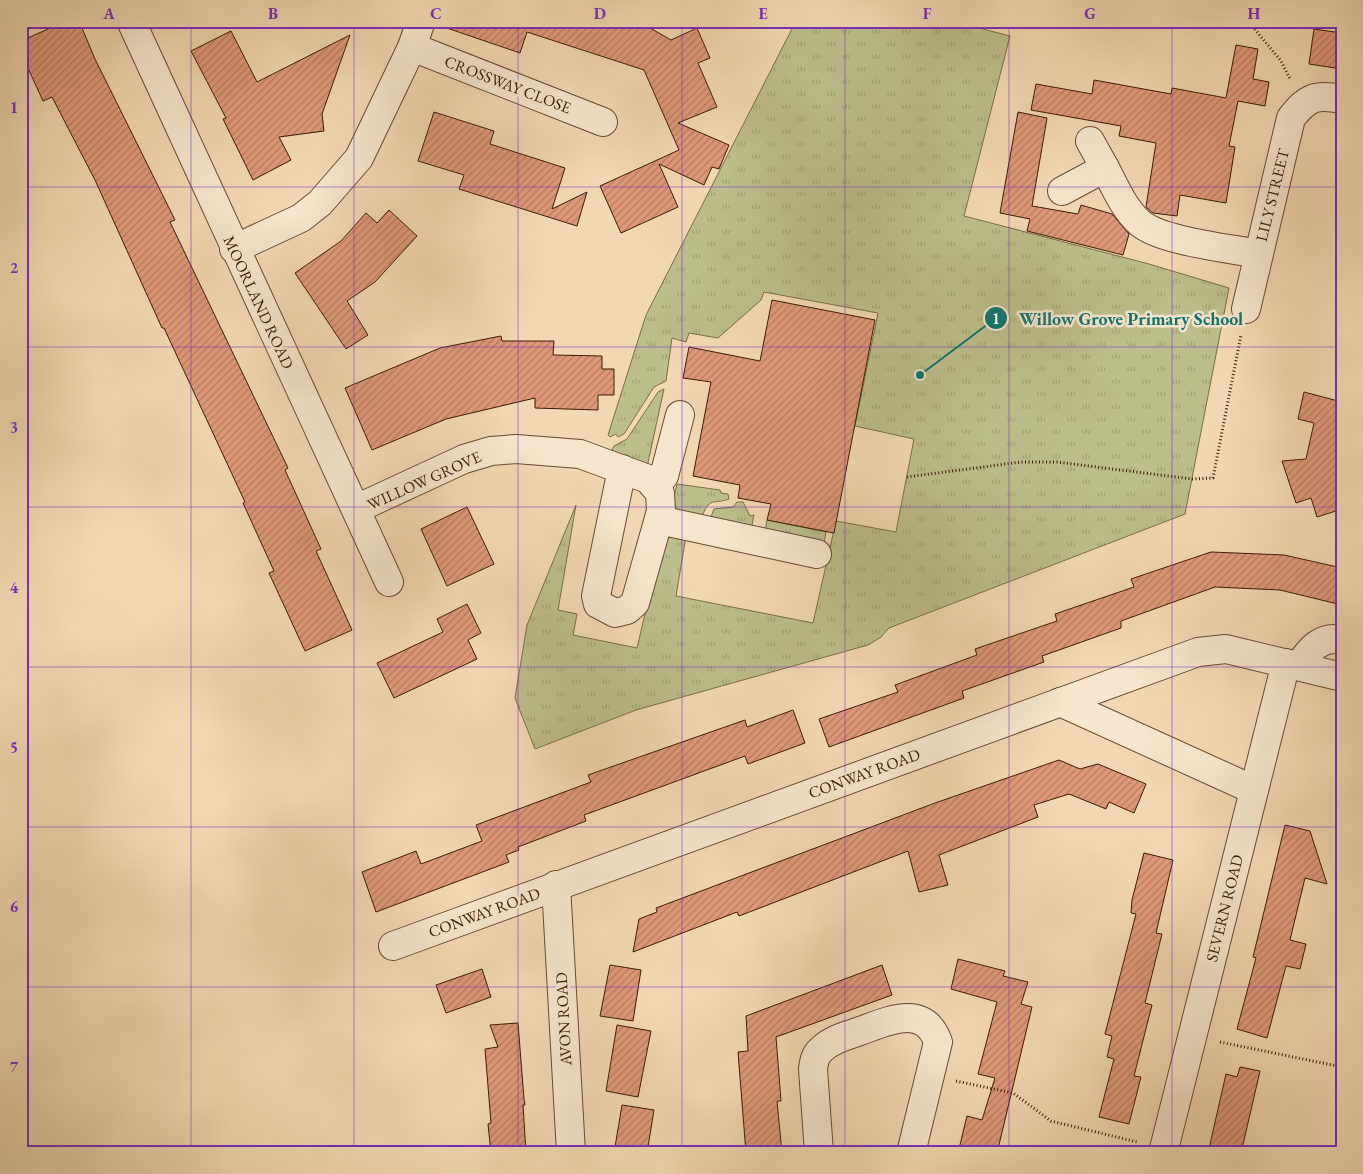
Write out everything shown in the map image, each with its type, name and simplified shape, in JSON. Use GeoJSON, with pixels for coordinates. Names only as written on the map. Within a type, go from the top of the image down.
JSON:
{"type":"FeatureCollection","features":[{"type":"Feature","properties":{"kind":"street","name":"MOORLAND ROAD"},"geometry":{"type":"LineString","coordinates":[[131,21],[234,249],[389,582]]}},
{"type":"Feature","properties":{"kind":"street"},"geometry":{"type":"LineString","coordinates":[[234,249],[301,218],[320,203],[359,158],[412,47],[422,21]]}},
{"type":"Feature","properties":{"kind":"street","name":"CROSSWAY CLOSE"},"geometry":{"type":"LineString","coordinates":[[412,47],[603,122]]}},
{"type":"Feature","properties":{"kind":"street","name":"LILY STREET"},"geometry":{"type":"LineString","coordinates":[[1246,309],[1291,118],[1321,99]]}},
{"type":"Feature","properties":{"kind":"street"},"geometry":{"type":"LineString","coordinates":[[1090,141],[1123,202],[1140,223],[1157,233],[1258,254]]}},
{"type":"Feature","properties":{"kind":"street"},"geometry":{"type":"LineString","coordinates":[[1062,191],[1105,168]]}},
{"type":"Feature","properties":{"kind":"street"},"geometry":{"type":"LineString","coordinates":[[616,467],[596,596],[598,604],[606,610],[615,613],[627,610],[635,603],[661,511],[660,493],[655,485],[664,476],[680,415]]}},
{"type":"Feature","properties":{"kind":"street","name":"WILLOW GROVE"},"geometry":{"type":"LineString","coordinates":[[356,509],[464,459],[491,451],[516,449],[580,454],[648,478],[655,485]]}},
{"type":"Feature","properties":{"kind":"street"},"geometry":{"type":"LineString","coordinates":[[659,520],[817,554]]}},
{"type":"Feature","properties":{"kind":"street"},"geometry":{"type":"LineString","coordinates":[[1292,665],[1321,642],[1333,638],[1342,640]]}},
{"type":"Feature","properties":{"kind":"street","name":"CONWAY ROAD"},"geometry":{"type":"LineString","coordinates":[[393,946],[1198,652],[1226,649],[1342,677]]}},
{"type":"Feature","properties":{"kind":"street","name":"SEVERN ROAD"},"geometry":{"type":"LineString","coordinates":[[1163,1151],[1254,790],[1292,665]]}},
{"type":"Feature","properties":{"kind":"street"},"geometry":{"type":"LineString","coordinates":[[1060,702],[1254,790]]}},
{"type":"Feature","properties":{"kind":"street","name":"AVON ROAD"},"geometry":{"type":"LineString","coordinates":[[556,885],[571,1153]]}},
{"type":"Feature","properties":{"kind":"street"},"geometry":{"type":"LineString","coordinates":[[819,1153],[813,1069],[815,1056],[823,1047],[834,1040],[893,1020],[914,1018],[930,1027],[938,1042],[911,1153]]}},
{"type":"Feature","properties":{"kind":"path"},"geometry":{"type":"LineString","coordinates":[[1248,21],[1281,61],[1321,99]]}},
{"type":"Feature","properties":{"kind":"path"},"geometry":{"type":"LineString","coordinates":[[907,477],[1021,462],[1057,462],[1192,479],[1213,478],[1246,309]]}},
{"type":"Feature","properties":{"kind":"path"},"geometry":{"type":"LineString","coordinates":[[1192,1036],[1342,1067]]}},
{"type":"Feature","properties":{"kind":"path"},"geometry":{"type":"LineString","coordinates":[[930,1076],[1013,1093],[1051,1121],[1163,1151]]}},
{"type":"Feature","properties":{"kind":"green space"},"geometry":{"type":"Polygon","coordinates":[[[796,21],[952,21],[1010,36],[964,216],[1149,264],[1229,288],[1185,514],[889,628],[881,637],[868,645],[636,710],[535,749],[515,698],[527,625],[576,505],[558,610],[577,614],[573,635],[637,648],[662,542],[672,536],[686,536],[676,596],[813,623],[836,521],[896,532],[914,439],[855,426],[878,313],[764,292],[761,300],[718,338],[689,333],[686,342],[672,338],[666,381],[654,387],[624,434],[618,437],[616,434],[610,437],[608,435],[646,315],[796,21]]]}},
{"type":"Feature","properties":{"kind":"green space"},"geometry":{"type":"Polygon","coordinates":[[[664,389],[647,467],[610,454],[614,446],[627,439],[658,392],[664,389]]]}},
{"type":"Feature","properties":{"kind":"green space"},"geometry":{"type":"Polygon","coordinates":[[[677,484],[720,490],[721,493],[728,494],[729,499],[712,502],[704,511],[701,519],[676,511],[672,505],[677,484]]]}},
{"type":"Feature","properties":{"kind":"green space"},"geometry":{"type":"Polygon","coordinates":[[[737,502],[743,502],[750,516],[754,515],[751,530],[709,522],[714,509],[733,507],[737,502]]]}},
{"type":"Feature","properties":{"kind":"green space"},"geometry":{"type":"Polygon","coordinates":[[[767,520],[826,532],[824,544],[765,532],[767,520]]]}},
{"type":"Feature","properties":{"kind":"building"},"geometry":{"type":"Polygon","coordinates":[[[66,21],[79,21],[95,59],[175,220],[170,222],[288,468],[285,470],[321,549],[316,551],[352,630],[305,651],[269,573],[274,571],[243,503],[245,502],[164,328],[162,328],[95,180],[52,97],[43,101],[21,53],[21,41],[66,21]]]}},
{"type":"Feature","properties":{"kind":"building"},"geometry":{"type":"Polygon","coordinates":[[[439,21],[638,21],[671,40],[697,28],[710,58],[698,63],[717,107],[678,123],[729,145],[719,169],[712,167],[704,185],[659,164],[678,207],[621,233],[600,186],[679,150],[644,70],[527,32],[520,53],[438,25],[439,21]]]}},
{"type":"Feature","properties":{"kind":"building"},"geometry":{"type":"Polygon","coordinates":[[[1314,29],[1342,33],[1342,69],[1309,64],[1314,29]]]}},
{"type":"Feature","properties":{"kind":"building"},"geometry":{"type":"Polygon","coordinates":[[[231,31],[257,82],[350,35],[322,114],[324,131],[279,137],[291,160],[253,180],[223,119],[226,118],[191,51],[231,31]]]}},
{"type":"Feature","properties":{"kind":"building"},"geometry":{"type":"Polygon","coordinates":[[[1236,45],[1258,49],[1253,79],[1269,82],[1265,106],[1238,101],[1229,146],[1235,147],[1226,203],[1180,195],[1177,216],[1153,213],[1146,207],[1156,143],[1119,136],[1121,126],[1031,110],[1036,84],[1092,94],[1094,80],[1171,94],[1172,88],[1226,98],[1236,45]]]}},
{"type":"Feature","properties":{"kind":"building"},"geometry":{"type":"Polygon","coordinates":[[[434,112],[494,131],[490,144],[565,168],[552,209],[587,192],[577,226],[459,189],[464,175],[418,161],[434,112]]]}},
{"type":"Feature","properties":{"kind":"building"},"geometry":{"type":"Polygon","coordinates":[[[1018,112],[1047,118],[1032,206],[1078,214],[1081,205],[1112,214],[1129,234],[1123,255],[1027,231],[1030,219],[1000,213],[1018,112]]]}},
{"type":"Feature","properties":{"kind":"building"},"geometry":{"type":"Polygon","coordinates":[[[389,210],[417,236],[375,282],[347,301],[368,335],[346,349],[295,273],[341,241],[366,213],[377,223],[389,210]]]}},
{"type":"Feature","properties":{"kind":"building"},"geometry":{"type":"Polygon","coordinates":[[[772,300],[875,320],[834,533],[767,520],[771,504],[738,498],[740,485],[693,476],[711,382],[683,378],[689,347],[760,361],[772,300]]]}},
{"type":"Feature","properties":{"kind":"building"},"geometry":{"type":"Polygon","coordinates":[[[501,336],[502,341],[554,341],[553,355],[602,356],[602,369],[614,369],[614,395],[598,395],[598,410],[535,408],[535,398],[446,419],[372,450],[345,388],[440,348],[501,336]]]}},
{"type":"Feature","properties":{"kind":"building"},"geometry":{"type":"Polygon","coordinates":[[[1304,392],[1342,402],[1342,509],[1317,517],[1311,498],[1296,503],[1282,461],[1306,459],[1314,423],[1298,419],[1304,392]]]}},
{"type":"Feature","properties":{"kind":"building"},"geometry":{"type":"Polygon","coordinates":[[[467,507],[494,564],[447,586],[421,529],[467,507]]]}},
{"type":"Feature","properties":{"kind":"building"},"geometry":{"type":"Polygon","coordinates":[[[1211,552],[1284,555],[1342,568],[1342,605],[1280,590],[1215,587],[1121,621],[1121,628],[1042,656],[1044,662],[962,691],[964,698],[829,747],[819,719],[898,692],[895,685],[977,655],[975,649],[1057,621],[1055,614],[1134,587],[1131,579],[1211,552]]]}},
{"type":"Feature","properties":{"kind":"building"},"geometry":{"type":"Polygon","coordinates":[[[467,604],[481,633],[468,640],[477,659],[394,698],[377,663],[443,632],[437,619],[467,604]]]}},
{"type":"Feature","properties":{"kind":"building"},"geometry":{"type":"Polygon","coordinates":[[[793,710],[805,743],[748,764],[745,756],[584,815],[586,821],[518,847],[519,850],[506,855],[509,862],[376,912],[362,872],[416,851],[421,864],[482,841],[476,825],[591,782],[588,775],[745,720],[747,727],[793,710]]]}},
{"type":"Feature","properties":{"kind":"building"},"geometry":{"type":"Polygon","coordinates":[[[1059,760],[1080,769],[1098,764],[1146,784],[1134,813],[1109,802],[1106,809],[1069,794],[1034,805],[1038,817],[939,855],[948,885],[919,892],[908,851],[739,916],[737,912],[633,952],[639,919],[657,912],[656,908],[935,803],[1059,760]]]}},
{"type":"Feature","properties":{"kind":"building"},"geometry":{"type":"Polygon","coordinates":[[[1285,825],[1310,831],[1327,884],[1305,878],[1290,940],[1306,944],[1300,969],[1286,966],[1267,1038],[1237,1029],[1256,958],[1253,957],[1285,825]]]}},
{"type":"Feature","properties":{"kind":"building"},"geometry":{"type":"Polygon","coordinates":[[[1144,853],[1173,860],[1156,933],[1162,934],[1145,1003],[1152,1005],[1134,1076],[1141,1077],[1129,1124],[1099,1117],[1114,1059],[1107,1057],[1112,1036],[1105,1034],[1136,914],[1131,913],[1132,900],[1144,853]]]}},
{"type":"Feature","properties":{"kind":"building"},"geometry":{"type":"Polygon","coordinates":[[[958,959],[1005,971],[1003,976],[1028,982],[1021,1004],[1032,1007],[997,1153],[958,1153],[967,1116],[982,1120],[995,1078],[978,1074],[997,1002],[951,989],[958,959]]]}},
{"type":"Feature","properties":{"kind":"building"},"geometry":{"type":"Polygon","coordinates":[[[610,965],[641,970],[633,1021],[600,1016],[610,965]]]}},
{"type":"Feature","properties":{"kind":"building"},"geometry":{"type":"Polygon","coordinates":[[[882,965],[892,995],[776,1037],[781,1101],[777,1101],[782,1153],[746,1153],[738,1052],[748,1051],[746,1016],[882,965]]]}},
{"type":"Feature","properties":{"kind":"building"},"geometry":{"type":"Polygon","coordinates":[[[482,969],[491,997],[446,1013],[436,985],[482,969]]]}},
{"type":"Feature","properties":{"kind":"building"},"geometry":{"type":"Polygon","coordinates":[[[518,1023],[525,1105],[523,1105],[526,1153],[491,1153],[488,1124],[491,1123],[485,1049],[498,1047],[490,1025],[518,1023]]]}},
{"type":"Feature","properties":{"kind":"building"},"geometry":{"type":"Polygon","coordinates":[[[617,1025],[651,1031],[638,1097],[606,1091],[617,1025]]]}},
{"type":"Feature","properties":{"kind":"building"},"geometry":{"type":"Polygon","coordinates":[[[1240,1067],[1260,1071],[1241,1153],[1208,1153],[1226,1074],[1237,1077],[1240,1067]]]}},
{"type":"Feature","properties":{"kind":"building"},"geometry":{"type":"Polygon","coordinates":[[[622,1105],[654,1110],[647,1153],[614,1153],[622,1105]]]}},
{"type":"Feature","properties":{"kind":"place","name":"Willow Grove Primary School"},"geometry":{"type":"Point","coordinates":[920,375]}}]}
